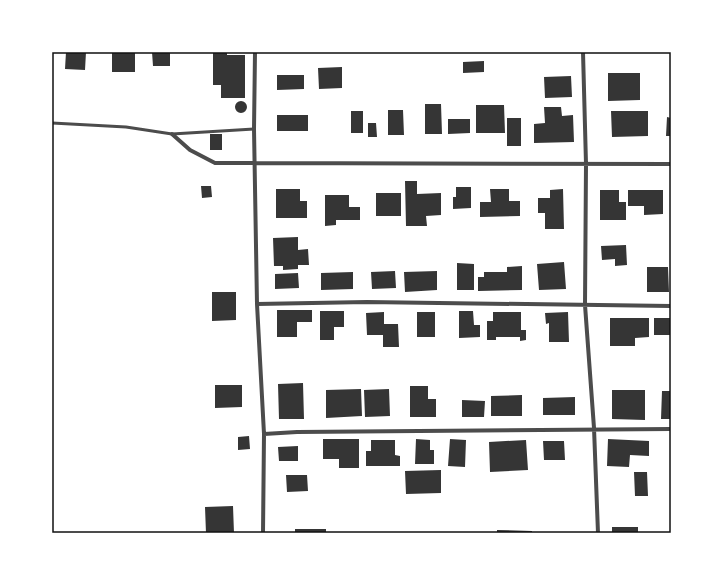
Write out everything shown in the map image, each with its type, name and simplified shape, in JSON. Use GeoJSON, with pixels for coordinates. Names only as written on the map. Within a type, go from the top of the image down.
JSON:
{"type":"FeatureCollection","features":[{"type":"Feature","properties":{"kind":"street"},"geometry":{"type":"LineString","coordinates":[[255,52],[254,129],[257,304],[264,434],[263,533]]}},
{"type":"Feature","properties":{"kind":"street"},"geometry":{"type":"LineString","coordinates":[[583,52],[586,164],[585,305],[594,428],[598,533]]}},
{"type":"Feature","properties":{"kind":"street"},"geometry":{"type":"LineString","coordinates":[[172,134],[190,150],[215,163],[671,164]]}},
{"type":"Feature","properties":{"kind":"street"},"geometry":{"type":"LineString","coordinates":[[257,304],[367,302],[671,306]]}},
{"type":"Feature","properties":{"kind":"street"},"geometry":{"type":"LineString","coordinates":[[264,434],[594,428],[671,429]]}},
{"type":"Feature","properties":{"kind":"lane"},"geometry":{"type":"LineString","coordinates":[[52,123],[126,127],[172,134],[254,129]]}},
{"type":"Feature","properties":{"kind":"building"},"geometry":{"type":"Polygon","coordinates":[[[66,52],[86,52],[85,70],[65,69],[66,52]]]}},
{"type":"Feature","properties":{"kind":"building"},"geometry":{"type":"Polygon","coordinates":[[[112,52],[135,52],[135,72],[112,72],[112,52]]]}},
{"type":"Feature","properties":{"kind":"building"},"geometry":{"type":"Polygon","coordinates":[[[152,52],[170,52],[170,66],[153,66],[152,52]]]}},
{"type":"Feature","properties":{"kind":"building"},"geometry":{"type":"Polygon","coordinates":[[[213,52],[227,52],[227,55],[245,55],[245,98],[221,98],[221,85],[213,85],[213,52]]]}},
{"type":"Feature","properties":{"kind":"building"},"geometry":{"type":"Polygon","coordinates":[[[484,61],[484,72],[463,73],[463,62],[484,61]]]}},
{"type":"Feature","properties":{"kind":"building"},"geometry":{"type":"Polygon","coordinates":[[[342,67],[342,88],[319,89],[318,68],[342,67]]]}},
{"type":"Feature","properties":{"kind":"building"},"geometry":{"type":"Polygon","coordinates":[[[608,73],[640,73],[640,100],[608,101],[608,73]]]}},
{"type":"Feature","properties":{"kind":"building"},"geometry":{"type":"Polygon","coordinates":[[[277,75],[304,75],[304,89],[277,90],[277,75]]]}},
{"type":"Feature","properties":{"kind":"building"},"geometry":{"type":"Polygon","coordinates":[[[571,76],[572,97],[545,98],[544,77],[571,76]]]}},
{"type":"Feature","properties":{"kind":"building"},"geometry":{"type":"Polygon","coordinates":[[[239,101],[243,101],[247,107],[243,113],[239,113],[235,109],[235,105],[239,101]]]}},
{"type":"Feature","properties":{"kind":"building"},"geometry":{"type":"Polygon","coordinates":[[[425,104],[441,104],[442,134],[425,134],[425,104]]]}},
{"type":"Feature","properties":{"kind":"building"},"geometry":{"type":"Polygon","coordinates":[[[476,105],[504,105],[505,133],[476,133],[476,105]]]}},
{"type":"Feature","properties":{"kind":"building"},"geometry":{"type":"Polygon","coordinates":[[[544,107],[561,107],[562,116],[573,115],[574,142],[534,143],[534,124],[545,123],[544,107]]]}},
{"type":"Feature","properties":{"kind":"building"},"geometry":{"type":"Polygon","coordinates":[[[388,110],[403,110],[404,135],[388,135],[388,110]]]}},
{"type":"Feature","properties":{"kind":"building"},"geometry":{"type":"Polygon","coordinates":[[[351,111],[363,111],[363,133],[351,133],[351,111]]]}},
{"type":"Feature","properties":{"kind":"building"},"geometry":{"type":"Polygon","coordinates":[[[611,111],[648,111],[648,136],[612,137],[611,111]]]}},
{"type":"Feature","properties":{"kind":"building"},"geometry":{"type":"Polygon","coordinates":[[[277,115],[308,115],[308,131],[277,131],[277,115]]]}},
{"type":"Feature","properties":{"kind":"building"},"geometry":{"type":"Polygon","coordinates":[[[667,117],[671,118],[671,136],[666,136],[667,117]]]}},
{"type":"Feature","properties":{"kind":"building"},"geometry":{"type":"Polygon","coordinates":[[[507,118],[521,118],[521,146],[507,146],[507,118]]]}},
{"type":"Feature","properties":{"kind":"building"},"geometry":{"type":"Polygon","coordinates":[[[448,119],[470,119],[470,133],[448,134],[448,119]]]}},
{"type":"Feature","properties":{"kind":"building"},"geometry":{"type":"Polygon","coordinates":[[[368,123],[376,123],[377,137],[368,137],[368,123]]]}},
{"type":"Feature","properties":{"kind":"building"},"geometry":{"type":"Polygon","coordinates":[[[210,134],[222,134],[222,150],[210,150],[210,134]]]}},
{"type":"Feature","properties":{"kind":"building"},"geometry":{"type":"Polygon","coordinates":[[[405,181],[417,181],[417,194],[441,193],[441,215],[426,216],[427,226],[406,226],[405,181]]]}},
{"type":"Feature","properties":{"kind":"building"},"geometry":{"type":"Polygon","coordinates":[[[201,186],[211,186],[212,197],[202,198],[201,186]]]}},
{"type":"Feature","properties":{"kind":"building"},"geometry":{"type":"Polygon","coordinates":[[[456,187],[471,187],[471,208],[453,209],[453,197],[456,197],[456,187]]]}},
{"type":"Feature","properties":{"kind":"building"},"geometry":{"type":"Polygon","coordinates":[[[276,189],[300,189],[300,201],[307,201],[307,218],[276,218],[276,189]]]}},
{"type":"Feature","properties":{"kind":"building"},"geometry":{"type":"Polygon","coordinates":[[[490,189],[509,189],[509,201],[520,201],[520,216],[480,217],[480,202],[491,202],[490,189]]]}},
{"type":"Feature","properties":{"kind":"building"},"geometry":{"type":"Polygon","coordinates":[[[563,189],[564,229],[545,229],[545,213],[538,213],[538,198],[550,198],[550,190],[563,189]]]}},
{"type":"Feature","properties":{"kind":"building"},"geometry":{"type":"Polygon","coordinates":[[[600,190],[619,190],[619,202],[626,202],[626,220],[600,220],[600,190]]]}},
{"type":"Feature","properties":{"kind":"building"},"geometry":{"type":"Polygon","coordinates":[[[628,190],[663,190],[663,214],[644,215],[644,206],[628,206],[628,190]]]}},
{"type":"Feature","properties":{"kind":"building"},"geometry":{"type":"Polygon","coordinates":[[[376,193],[401,193],[401,216],[376,216],[376,193]]]}},
{"type":"Feature","properties":{"kind":"building"},"geometry":{"type":"Polygon","coordinates":[[[325,195],[349,195],[349,207],[360,207],[360,220],[336,220],[336,225],[325,226],[325,195]]]}},
{"type":"Feature","properties":{"kind":"building"},"geometry":{"type":"Polygon","coordinates":[[[298,237],[298,250],[308,249],[309,265],[298,265],[298,269],[283,270],[283,266],[274,266],[273,238],[298,237]]]}},
{"type":"Feature","properties":{"kind":"building"},"geometry":{"type":"Polygon","coordinates":[[[626,245],[627,265],[615,266],[615,259],[602,260],[601,246],[626,245]]]}},
{"type":"Feature","properties":{"kind":"building"},"geometry":{"type":"Polygon","coordinates":[[[564,262],[566,289],[539,290],[537,264],[564,262]]]}},
{"type":"Feature","properties":{"kind":"building"},"geometry":{"type":"Polygon","coordinates":[[[457,263],[474,264],[474,290],[457,290],[457,263]]]}},
{"type":"Feature","properties":{"kind":"building"},"geometry":{"type":"Polygon","coordinates":[[[522,266],[522,290],[478,291],[478,277],[484,277],[484,272],[507,272],[507,267],[522,266]]]}},
{"type":"Feature","properties":{"kind":"building"},"geometry":{"type":"Polygon","coordinates":[[[647,267],[668,267],[669,292],[647,292],[647,267]]]}},
{"type":"Feature","properties":{"kind":"building"},"geometry":{"type":"Polygon","coordinates":[[[395,271],[396,288],[372,289],[371,272],[395,271]]]}},
{"type":"Feature","properties":{"kind":"building"},"geometry":{"type":"Polygon","coordinates":[[[437,271],[437,290],[405,292],[404,272],[437,271]]]}},
{"type":"Feature","properties":{"kind":"building"},"geometry":{"type":"Polygon","coordinates":[[[353,272],[353,289],[321,290],[321,273],[353,272]]]}},
{"type":"Feature","properties":{"kind":"building"},"geometry":{"type":"Polygon","coordinates":[[[298,273],[299,288],[275,289],[275,274],[298,273]]]}},
{"type":"Feature","properties":{"kind":"building"},"geometry":{"type":"Polygon","coordinates":[[[212,292],[236,292],[236,320],[212,321],[212,292]]]}},
{"type":"Feature","properties":{"kind":"building"},"geometry":{"type":"Polygon","coordinates":[[[277,310],[312,310],[312,322],[297,322],[297,337],[277,337],[277,310]]]}},
{"type":"Feature","properties":{"kind":"building"},"geometry":{"type":"Polygon","coordinates":[[[320,311],[344,311],[344,327],[334,327],[334,340],[320,340],[320,311]]]}},
{"type":"Feature","properties":{"kind":"building"},"geometry":{"type":"Polygon","coordinates":[[[459,311],[473,311],[474,325],[480,325],[480,337],[459,338],[459,311]]]}},
{"type":"Feature","properties":{"kind":"building"},"geometry":{"type":"Polygon","coordinates":[[[384,312],[384,324],[398,324],[399,347],[383,347],[383,335],[367,335],[366,313],[384,312]]]}},
{"type":"Feature","properties":{"kind":"building"},"geometry":{"type":"Polygon","coordinates":[[[417,312],[435,312],[435,337],[417,337],[417,312]]]}},
{"type":"Feature","properties":{"kind":"building"},"geometry":{"type":"Polygon","coordinates":[[[493,312],[521,312],[521,330],[526,330],[526,340],[520,341],[520,337],[496,337],[496,340],[487,340],[487,321],[493,321],[493,312]]]}},
{"type":"Feature","properties":{"kind":"building"},"geometry":{"type":"Polygon","coordinates":[[[568,312],[569,342],[549,342],[549,323],[546,324],[545,313],[568,312]]]}},
{"type":"Feature","properties":{"kind":"building"},"geometry":{"type":"Polygon","coordinates":[[[610,318],[649,318],[649,337],[635,338],[635,346],[610,346],[610,318]]]}},
{"type":"Feature","properties":{"kind":"building"},"geometry":{"type":"Polygon","coordinates":[[[654,318],[670,318],[670,335],[654,335],[654,318]]]}},
{"type":"Feature","properties":{"kind":"building"},"geometry":{"type":"Polygon","coordinates":[[[303,383],[304,419],[279,419],[278,384],[303,383]]]}},
{"type":"Feature","properties":{"kind":"building"},"geometry":{"type":"Polygon","coordinates":[[[215,385],[242,385],[242,407],[215,408],[215,385]]]}},
{"type":"Feature","properties":{"kind":"building"},"geometry":{"type":"Polygon","coordinates":[[[410,386],[428,386],[428,399],[436,399],[436,417],[410,417],[410,386]]]}},
{"type":"Feature","properties":{"kind":"building"},"geometry":{"type":"Polygon","coordinates":[[[361,389],[362,416],[326,418],[326,390],[361,389]]]}},
{"type":"Feature","properties":{"kind":"building"},"geometry":{"type":"Polygon","coordinates":[[[389,389],[390,416],[365,417],[364,390],[389,389]]]}},
{"type":"Feature","properties":{"kind":"building"},"geometry":{"type":"Polygon","coordinates":[[[612,390],[645,390],[645,420],[612,419],[612,390]]]}},
{"type":"Feature","properties":{"kind":"building"},"geometry":{"type":"Polygon","coordinates":[[[662,391],[671,391],[671,419],[661,419],[662,391]]]}},
{"type":"Feature","properties":{"kind":"building"},"geometry":{"type":"Polygon","coordinates":[[[522,395],[522,416],[491,416],[491,396],[522,395]]]}},
{"type":"Feature","properties":{"kind":"building"},"geometry":{"type":"Polygon","coordinates":[[[575,397],[575,415],[543,415],[543,398],[575,397]]]}},
{"type":"Feature","properties":{"kind":"building"},"geometry":{"type":"Polygon","coordinates":[[[462,400],[485,401],[484,417],[462,417],[462,400]]]}},
{"type":"Feature","properties":{"kind":"building"},"geometry":{"type":"Polygon","coordinates":[[[249,436],[250,449],[238,450],[238,437],[249,436]]]}},
{"type":"Feature","properties":{"kind":"building"},"geometry":{"type":"Polygon","coordinates":[[[323,439],[359,439],[359,468],[339,468],[339,459],[323,459],[323,439]]]}},
{"type":"Feature","properties":{"kind":"building"},"geometry":{"type":"Polygon","coordinates":[[[416,439],[430,440],[430,450],[434,450],[434,464],[415,464],[416,439]]]}},
{"type":"Feature","properties":{"kind":"building"},"geometry":{"type":"Polygon","coordinates":[[[450,439],[466,440],[465,467],[448,466],[450,439]]]}},
{"type":"Feature","properties":{"kind":"building"},"geometry":{"type":"Polygon","coordinates":[[[608,439],[649,441],[649,456],[630,455],[629,467],[607,466],[608,439]]]}},
{"type":"Feature","properties":{"kind":"building"},"geometry":{"type":"Polygon","coordinates":[[[371,440],[395,440],[395,455],[400,456],[400,466],[366,466],[366,451],[371,451],[371,440]]]}},
{"type":"Feature","properties":{"kind":"building"},"geometry":{"type":"Polygon","coordinates":[[[526,440],[528,470],[490,472],[489,442],[526,440]]]}},
{"type":"Feature","properties":{"kind":"building"},"geometry":{"type":"Polygon","coordinates":[[[543,441],[564,441],[565,460],[544,460],[543,441]]]}},
{"type":"Feature","properties":{"kind":"building"},"geometry":{"type":"Polygon","coordinates":[[[298,446],[298,461],[279,461],[278,447],[298,446]]]}},
{"type":"Feature","properties":{"kind":"building"},"geometry":{"type":"Polygon","coordinates":[[[441,470],[441,493],[406,494],[405,471],[441,470]]]}},
{"type":"Feature","properties":{"kind":"building"},"geometry":{"type":"Polygon","coordinates":[[[634,472],[647,472],[648,496],[635,496],[634,472]]]}},
{"type":"Feature","properties":{"kind":"building"},"geometry":{"type":"Polygon","coordinates":[[[286,475],[307,475],[308,491],[287,492],[286,475]]]}},
{"type":"Feature","properties":{"kind":"building"},"geometry":{"type":"Polygon","coordinates":[[[233,506],[234,533],[206,533],[205,507],[233,506]]]}},
{"type":"Feature","properties":{"kind":"building"},"geometry":{"type":"Polygon","coordinates":[[[612,527],[638,527],[638,533],[612,533],[612,527]]]}},
{"type":"Feature","properties":{"kind":"building"},"geometry":{"type":"Polygon","coordinates":[[[295,529],[326,529],[326,533],[295,533],[295,529]]]}},
{"type":"Feature","properties":{"kind":"building"},"geometry":{"type":"Polygon","coordinates":[[[497,530],[532,531],[532,533],[497,533],[497,530]]]}}]}
